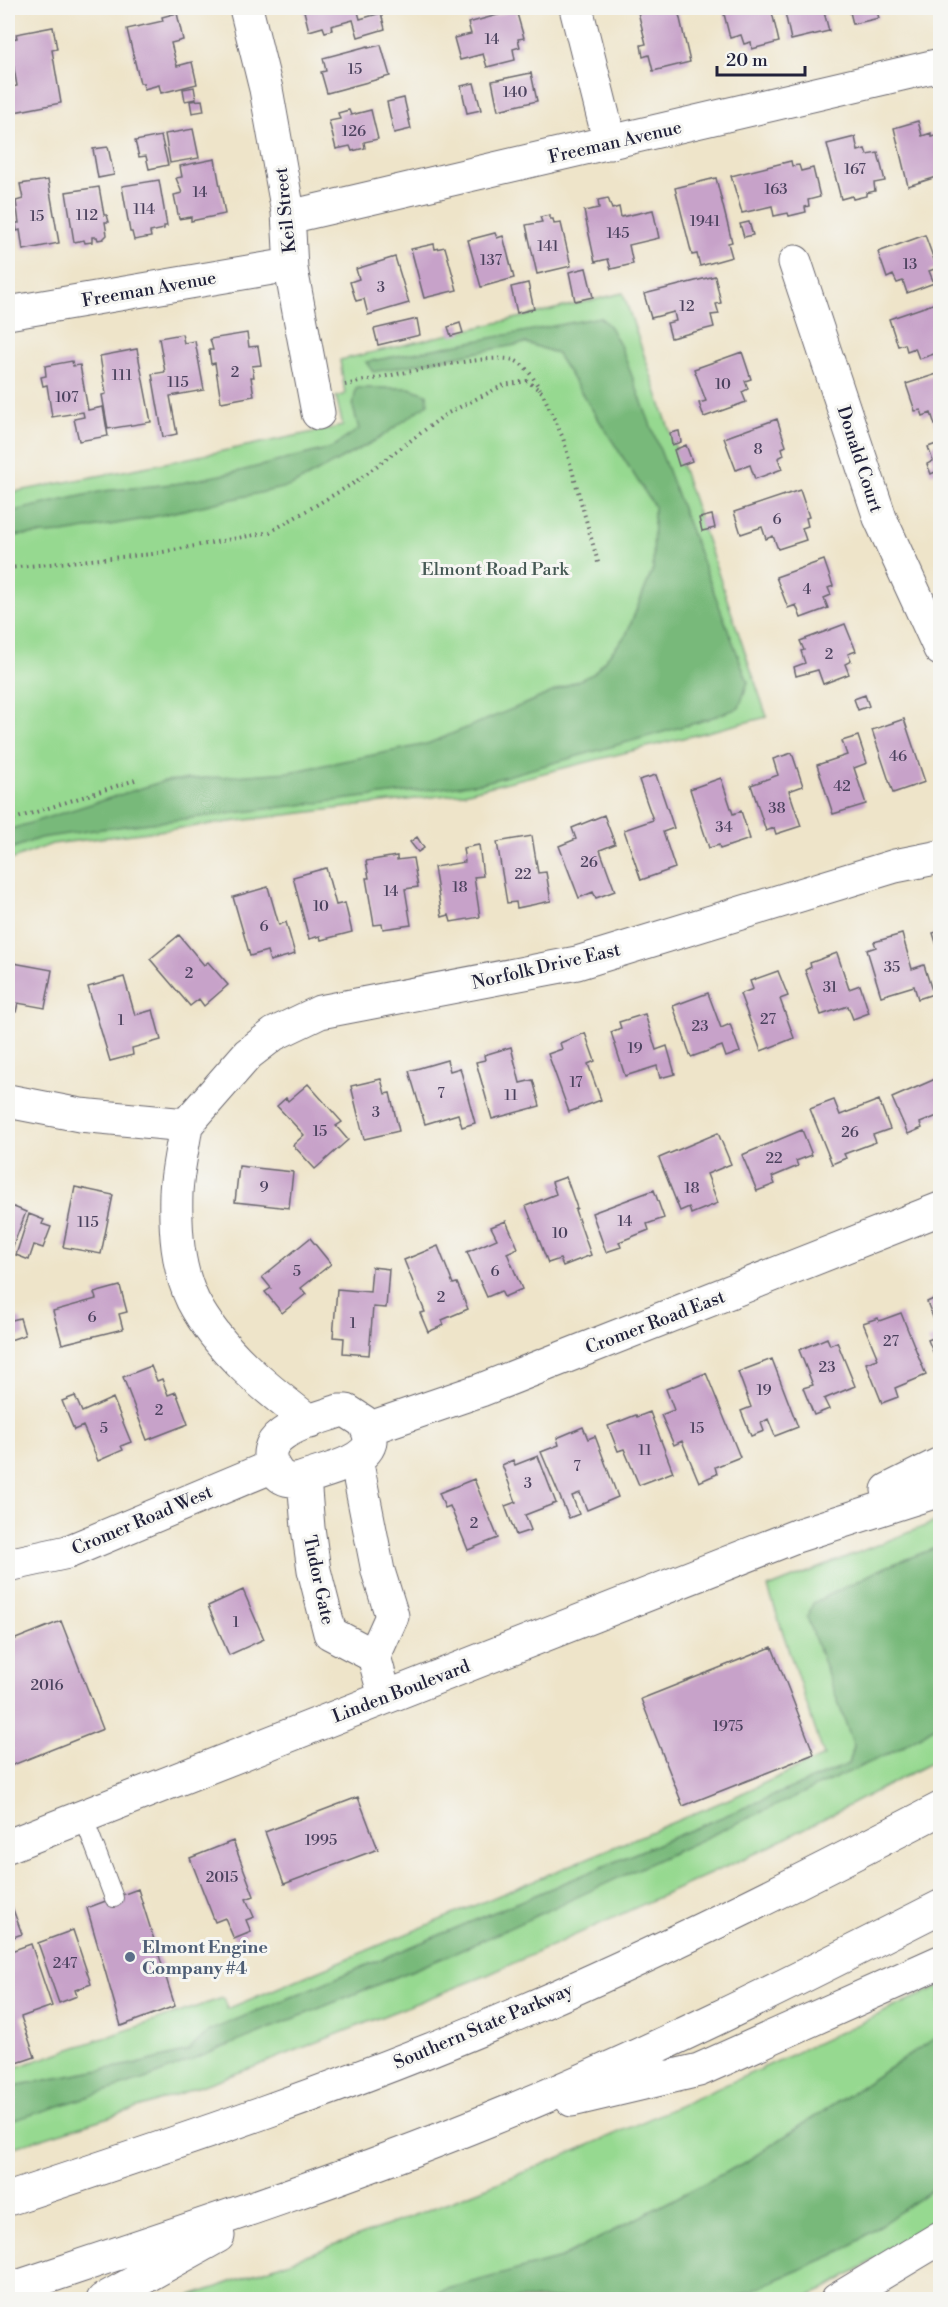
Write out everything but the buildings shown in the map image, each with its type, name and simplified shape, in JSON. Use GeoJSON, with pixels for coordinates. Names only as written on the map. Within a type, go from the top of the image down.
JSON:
{"type":"FeatureCollection","features":[{"type":"Feature","properties":{"kind":"main road","name":"Keil Street"},"geometry":{"type":"LineString","coordinates":[[246,8],[266,89],[289,217],[290,265],[318,413]]}},
{"type":"Feature","properties":{"kind":"main road"},"geometry":{"type":"LineString","coordinates":[[576,8],[610,144]]}},
{"type":"Feature","properties":{"kind":"main road","name":"Freeman Avenue"},"geometry":{"type":"LineString","coordinates":[[289,217],[610,144],[940,65]]}},
{"type":"Feature","properties":{"kind":"main road","name":"Donald Court"},"geometry":{"type":"LineString","coordinates":[[795,262],[880,518],[940,649]]}},
{"type":"Feature","properties":{"kind":"main road","name":"Freeman Avenue"},"geometry":{"type":"LineString","coordinates":[[8,313],[290,265]]}},
{"type":"Feature","properties":{"kind":"main road","name":"Norfolk Drive East"},"geometry":{"type":"LineString","coordinates":[[186,1125],[248,1054],[274,1034],[320,1012],[577,963],[895,866],[940,857]]}},
{"type":"Feature","properties":{"kind":"main road"},"geometry":{"type":"LineString","coordinates":[[8,1101],[80,1116],[186,1125],[176,1191],[177,1240],[183,1272],[193,1300],[216,1337],[258,1379],[310,1422]]}},
{"type":"Feature","properties":{"kind":"main road","name":"Cromer Road East"},"geometry":{"type":"LineString","coordinates":[[303,1478],[362,1444],[481,1390],[940,1209]]}},
{"type":"Feature","properties":{"kind":"main road"},"geometry":{"type":"LineString","coordinates":[[303,1478],[292,1481],[286,1479],[273,1466],[270,1456],[271,1446],[277,1437],[286,1431],[339,1411],[347,1411],[364,1422],[362,1444],[378,1571],[392,1616],[374,1656],[385,1697]]}},
{"type":"Feature","properties":{"kind":"main road","name":"Linden Boulevard"},"geometry":{"type":"LineString","coordinates":[[796,1536],[940,1464]]}},
{"type":"Feature","properties":{"kind":"main road","name":"Cromer Road West"},"geometry":{"type":"LineString","coordinates":[[8,1565],[68,1552],[273,1466]]}},
{"type":"Feature","properties":{"kind":"main road","name":"Tudor Gate"},"geometry":{"type":"LineString","coordinates":[[303,1478],[314,1570],[330,1633],[374,1656]]}},
{"type":"Feature","properties":{"kind":"main road","name":"Linden Boulevard"},"geometry":{"type":"LineString","coordinates":[[8,1846],[796,1536],[940,1490]]}},
{"type":"Feature","properties":{"kind":"main road","name":"Southern State Parkway"},"geometry":{"type":"LineString","coordinates":[[8,2199],[220,2129],[324,2091],[518,2013],[630,1964],[940,1809]]}},
{"type":"Feature","properties":{"kind":"main road"},"geometry":{"type":"LineString","coordinates":[[8,2290],[293,2194],[492,2119],[686,2032],[940,1907]]}},
{"type":"Feature","properties":{"kind":"main road"},"geometry":{"type":"LineString","coordinates":[[492,2119],[699,2070],[940,1962]]}},
{"type":"Feature","properties":{"kind":"main road"},"geometry":{"type":"LineString","coordinates":[[103,2300],[293,2194]]}},
{"type":"Feature","properties":{"kind":"main road"},"geometry":{"type":"LineString","coordinates":[[837,2300],[940,2238]]}},
{"type":"Feature","properties":{"kind":"lane"},"geometry":{"type":"LineString","coordinates":[[84,1816],[114,1898]]}},
{"type":"Feature","properties":{"kind":"path"},"geometry":{"type":"LineString","coordinates":[[339,386],[482,359],[512,359],[525,367],[542,392],[563,438],[599,566]]}},
{"type":"Feature","properties":{"kind":"path"},"geometry":{"type":"LineString","coordinates":[[8,568],[152,554],[270,532],[354,483],[456,409],[504,385],[527,381],[542,392]]}},
{"type":"Feature","properties":{"kind":"path"},"geometry":{"type":"LineString","coordinates":[[8,820],[135,780]]}},
{"type":"Feature","properties":{"kind":"green space","name":"Elmont Road Park"},"geometry":{"type":"Polygon","coordinates":[[[623,293],[767,717],[464,793],[52,844],[8,861],[8,493],[343,426],[336,397],[345,394],[340,360],[623,293]]]}},
{"type":"Feature","properties":{"kind":"green space"},"geometry":{"type":"Polygon","coordinates":[[[600,317],[610,327],[621,347],[748,682],[739,708],[699,722],[482,783],[101,829],[40,838],[8,850],[8,830],[164,781],[290,772],[427,744],[593,674],[626,635],[653,569],[654,506],[556,353],[526,343],[373,372],[366,362],[600,317]]]}},
{"type":"Feature","properties":{"kind":"green space"},"geometry":{"type":"Polygon","coordinates":[[[356,388],[409,388],[427,394],[428,404],[378,439],[291,486],[139,520],[63,533],[8,536],[9,512],[103,491],[181,483],[331,448],[359,429],[353,407],[356,388]]]}},
{"type":"Feature","properties":{"kind":"green space"},"geometry":{"type":"Polygon","coordinates":[[[940,1520],[940,1758],[765,1849],[485,1976],[254,2067],[147,2105],[8,2149],[8,2070],[223,1998],[227,2009],[736,1796],[824,1756],[768,1588],[940,1520]]]}},
{"type":"Feature","properties":{"kind":"green space"},"geometry":{"type":"Polygon","coordinates":[[[940,1546],[940,1724],[901,1748],[455,1953],[151,2077],[8,2122],[8,2087],[145,2062],[188,2051],[209,2031],[849,1764],[854,1746],[807,1617],[813,1603],[883,1568],[940,1546]]]}},
{"type":"Feature","properties":{"kind":"green space"},"geometry":{"type":"Polygon","coordinates":[[[940,1986],[940,2221],[823,2290],[802,2299],[180,2300],[364,2234],[546,2163],[695,2099],[940,1986]]]}},
{"type":"Feature","properties":{"kind":"green space"},"geometry":{"type":"Polygon","coordinates":[[[940,2035],[940,2184],[843,2251],[732,2299],[410,2299],[561,2258],[747,2161],[940,2035]]]}},
{"type":"Feature","properties":{"kind":"place","name":"Elmont Engine Company #4"},"geometry":{"type":"Point","coordinates":[130,1957]}}]}
